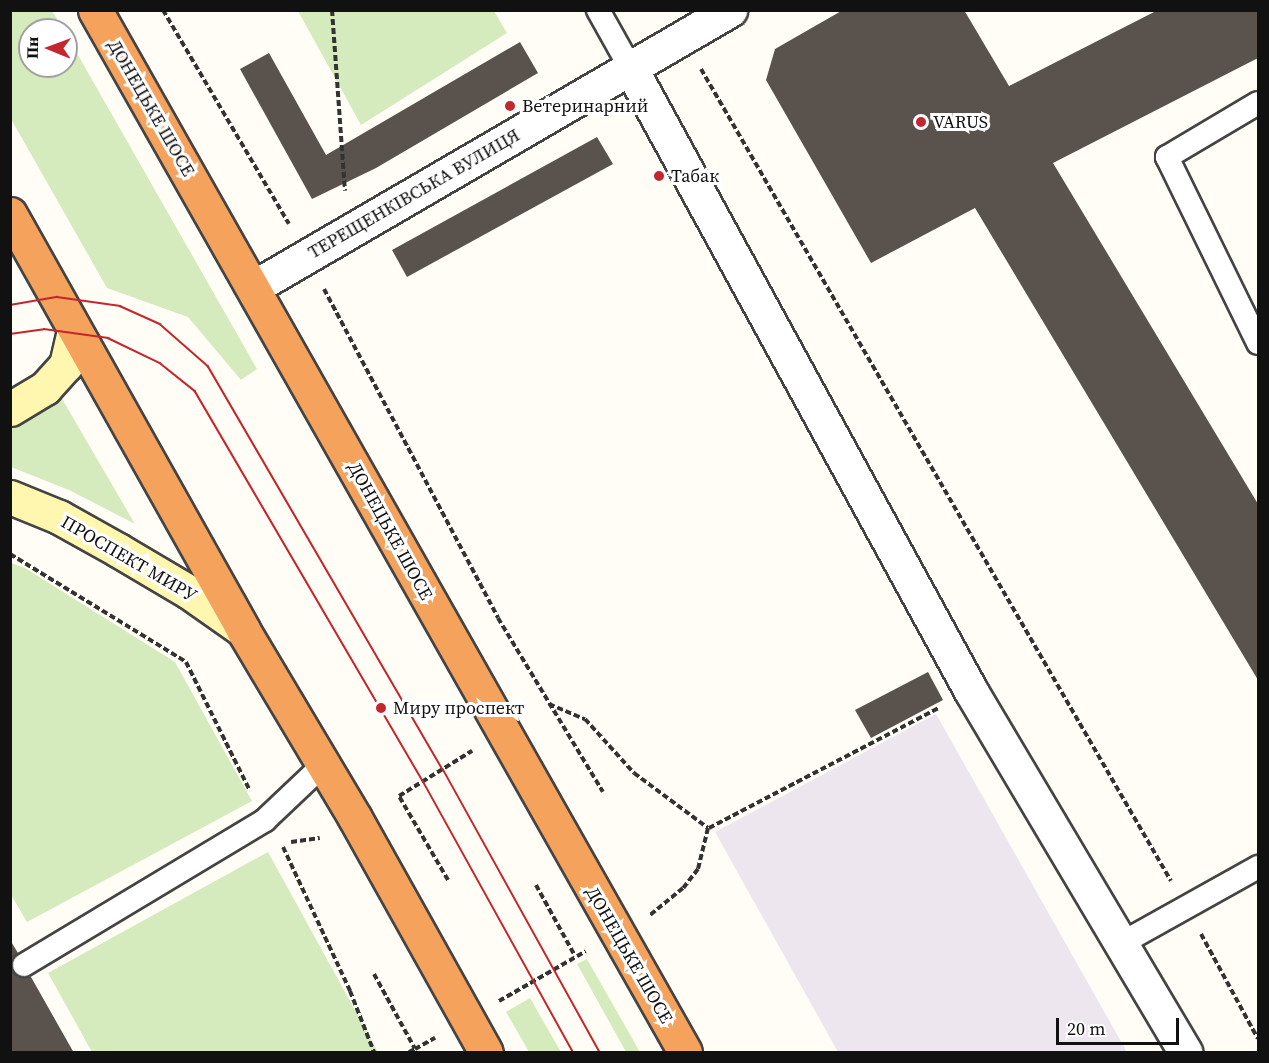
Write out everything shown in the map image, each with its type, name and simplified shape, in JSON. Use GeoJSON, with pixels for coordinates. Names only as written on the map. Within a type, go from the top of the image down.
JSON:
{"type":"FeatureCollection","features":[{"type":"Feature","properties":{"kind":"highway","name":"ДОНЕЦЬКЕ ШОСЕ"},"geometry":{"type":"LineString","coordinates":[[95,10],[254,287],[685,1053]]}},
{"type":"Feature","properties":{"kind":"highway"},"geometry":{"type":"LineString","coordinates":[[10,214],[243,630],[324,764],[486,1053]]}},
{"type":"Feature","properties":{"kind":"street","name":"ТЕРЕЩЕНКІВСЬКА ВУЛИЦЯ"},"geometry":{"type":"LineString","coordinates":[[254,287],[730,10]]}},
{"type":"Feature","properties":{"kind":"street"},"geometry":{"type":"LineString","coordinates":[[631,69],[971,691],[1185,1053]]}},
{"type":"Feature","properties":{"kind":"street"},"geometry":{"type":"LineString","coordinates":[[10,409],[45,388],[66,365],[74,331]]}},
{"type":"Feature","properties":{"kind":"street","name":"ПРОСПЕКТ МИРУ"},"geometry":{"type":"LineString","coordinates":[[10,497],[59,517],[118,550],[189,592],[243,630]]}},
{"type":"Feature","properties":{"kind":"lane"},"geometry":{"type":"LineString","coordinates":[[598,10],[631,69]]}},
{"type":"Feature","properties":{"kind":"lane"},"geometry":{"type":"LineString","coordinates":[[1258,103],[1167,157],[1258,343]]}},
{"type":"Feature","properties":{"kind":"lane"},"geometry":{"type":"LineString","coordinates":[[24,965],[265,820],[324,764]]}},
{"type":"Feature","properties":{"kind":"lane"},"geometry":{"type":"LineString","coordinates":[[1122,943],[1258,867]]}},
{"type":"Feature","properties":{"kind":"path"},"geometry":{"type":"LineString","coordinates":[[163,10],[307,255],[498,618],[603,792]]}},
{"type":"Feature","properties":{"kind":"path"},"geometry":{"type":"LineString","coordinates":[[332,10],[348,231]]}},
{"type":"Feature","properties":{"kind":"path"},"geometry":{"type":"LineString","coordinates":[[682,37],[1186,907],[1258,1039]]}},
{"type":"Feature","properties":{"kind":"path"},"geometry":{"type":"LineString","coordinates":[[10,554],[186,662],[265,820]]}},
{"type":"Feature","properties":{"kind":"path"},"geometry":{"type":"LineString","coordinates":[[409,1053],[575,956],[619,936],[683,888],[698,869],[708,828],[971,691]]}},
{"type":"Feature","properties":{"kind":"path"},"geometry":{"type":"LineString","coordinates":[[548,704],[585,719],[634,773],[708,828]]}},
{"type":"Feature","properties":{"kind":"path"},"geometry":{"type":"LineString","coordinates":[[448,880],[399,796],[481,745]]}},
{"type":"Feature","properties":{"kind":"path"},"geometry":{"type":"LineString","coordinates":[[320,838],[281,843],[350,991],[374,1053]]}},
{"type":"Feature","properties":{"kind":"path"},"geometry":{"type":"LineString","coordinates":[[536,885],[575,956]]}},
{"type":"Feature","properties":{"kind":"path"},"geometry":{"type":"LineString","coordinates":[[374,974],[415,1049]]}},
{"type":"Feature","properties":{"kind":"shaded area"},"geometry":{"type":"Polygon","coordinates":[[[936,714],[1127,1052],[838,1052],[715,832],[936,714]]]}},
{"type":"Feature","properties":{"kind":"green space"},"geometry":{"type":"Polygon","coordinates":[[[10,11],[52,11],[56,18],[18,18],[18,78],[78,78],[78,55],[257,369],[241,380],[188,317],[107,288],[11,119],[10,11]]]}},
{"type":"Feature","properties":{"kind":"green space"},"geometry":{"type":"Polygon","coordinates":[[[298,11],[494,11],[507,33],[361,125],[298,11]]]}},
{"type":"Feature","properties":{"kind":"green space"},"geometry":{"type":"Polygon","coordinates":[[[61,397],[135,524],[69,490],[11,467],[10,426],[61,397]]]}},
{"type":"Feature","properties":{"kind":"green space"},"geometry":{"type":"Polygon","coordinates":[[[11,563],[25,568],[175,662],[252,801],[27,922],[10,893],[11,563]]]}},
{"type":"Feature","properties":{"kind":"green space"},"geometry":{"type":"Polygon","coordinates":[[[268,852],[378,1052],[92,1052],[48,973],[268,852]]]}},
{"type":"Feature","properties":{"kind":"green space"},"geometry":{"type":"Polygon","coordinates":[[[587,959],[640,1052],[626,1052],[577,964],[587,959]]]}},
{"type":"Feature","properties":{"kind":"green space"},"geometry":{"type":"Polygon","coordinates":[[[530,998],[561,1052],[529,1052],[506,1012],[530,998]]]}},
{"type":"Feature","properties":{"kind":"building"},"geometry":{"type":"Polygon","coordinates":[[[843,10],[964,10],[1009,86],[1158,10],[1258,10],[1258,58],[1053,163],[1258,504],[1258,680],[975,208],[871,263],[766,80],[775,49],[843,10]]]}},
{"type":"Feature","properties":{"kind":"building"},"geometry":{"type":"Polygon","coordinates":[[[520,42],[538,73],[376,168],[312,199],[240,69],[269,53],[326,155],[520,42]]]}},
{"type":"Feature","properties":{"kind":"building"},"geometry":{"type":"Polygon","coordinates":[[[597,137],[613,164],[407,277],[392,250],[597,137]]]}},
{"type":"Feature","properties":{"kind":"building"},"geometry":{"type":"Polygon","coordinates":[[[928,672],[943,700],[871,738],[855,710],[928,672]]]}},
{"type":"Feature","properties":{"kind":"building"},"geometry":{"type":"Polygon","coordinates":[[[10,940],[18,953],[12,959],[12,971],[18,977],[31,977],[74,1053],[10,1053],[10,940]]]}},
{"type":"Feature","properties":{"kind":"tram line"},"geometry":{"type":"LineString","coordinates":[[10,305],[57,297],[120,306],[160,324],[208,366],[443,769],[600,1052]]}},
{"type":"Feature","properties":{"kind":"tram line"},"geometry":{"type":"LineString","coordinates":[[10,334],[44,329],[108,338],[160,363],[195,391],[423,781],[573,1052]]}},
{"type":"Feature","properties":{"kind":"place","name":"Ветеринарний"},"geometry":{"type":"Point","coordinates":[510,106]}},
{"type":"Feature","properties":{"kind":"place","name":"VARUS"},"geometry":{"type":"Point","coordinates":[921,122]}},
{"type":"Feature","properties":{"kind":"place","name":"Табак"},"geometry":{"type":"Point","coordinates":[659,176]}},
{"type":"Feature","properties":{"kind":"place","name":"Миру проспект"},"geometry":{"type":"Point","coordinates":[381,708]}}]}
